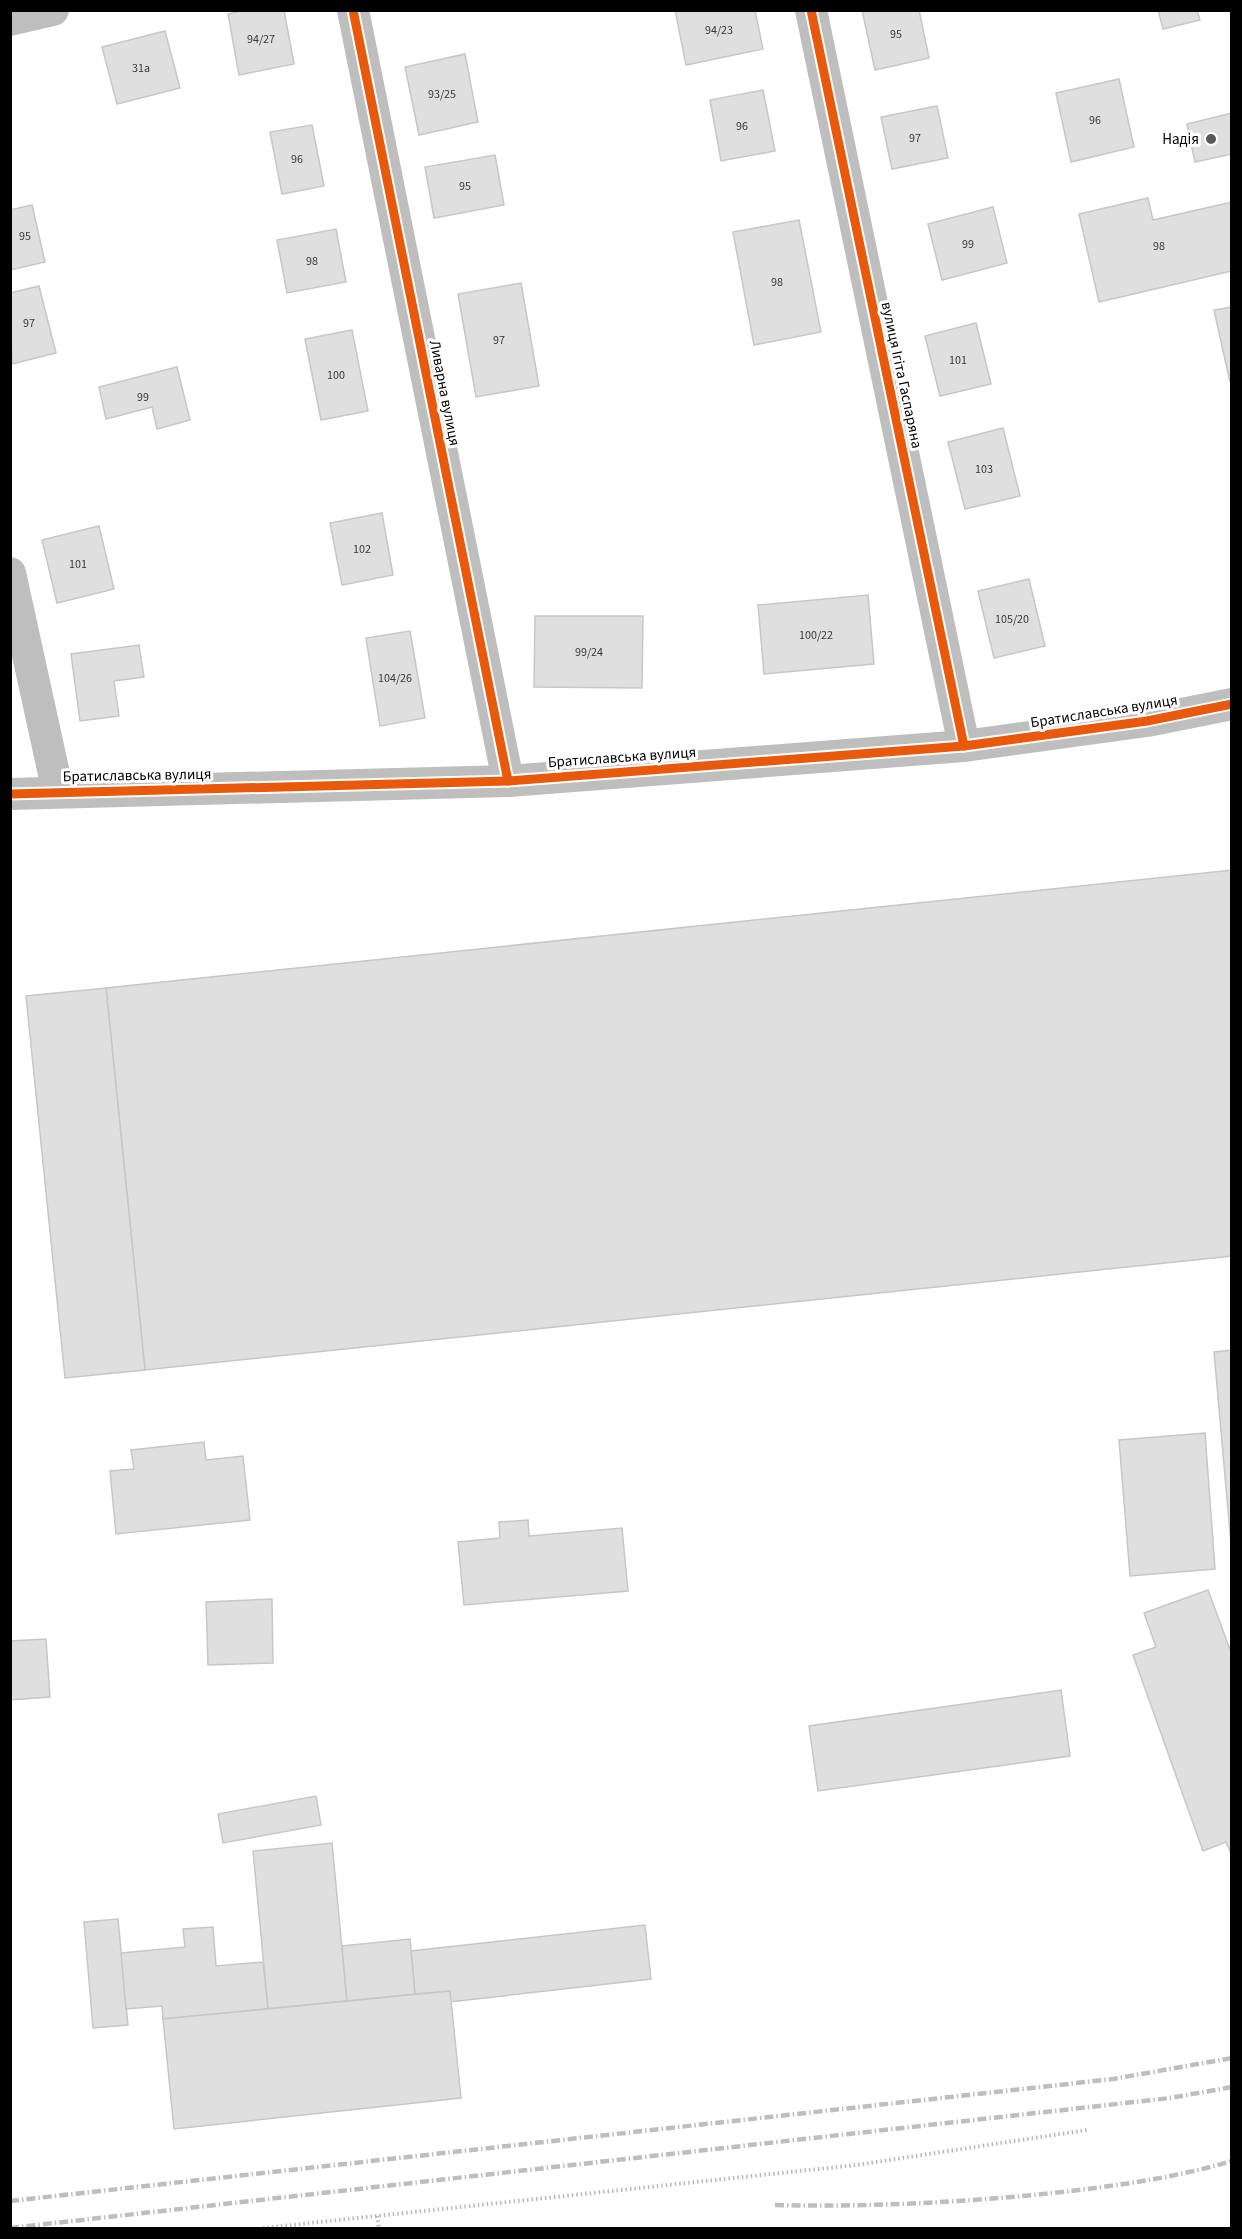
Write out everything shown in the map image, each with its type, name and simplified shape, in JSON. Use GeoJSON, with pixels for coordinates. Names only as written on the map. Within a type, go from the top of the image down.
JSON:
{"type":"FeatureCollection","features":[{"type":"Feature","properties":{"kind":"street"},"geometry":{"type":"LineString","coordinates":[[10,20],[53,10]]}},
{"type":"Feature","properties":{"kind":"street","name":"Ливарна вулиця"},"geometry":{"type":"LineString","coordinates":[[353,10],[508,781]]}},
{"type":"Feature","properties":{"kind":"street","name":"вулиця Ігіта Гаспаряна"},"geometry":{"type":"LineString","coordinates":[[811,10],[964,746]]}},
{"type":"Feature","properties":{"kind":"street"},"geometry":{"type":"LineString","coordinates":[[10,573],[58,792]]}},
{"type":"Feature","properties":{"kind":"street","name":"Братиславська вулиця"},"geometry":{"type":"LineString","coordinates":[[10,794],[508,781],[964,746],[1147,721],[1232,704]]}},
{"type":"Feature","properties":{"kind":"path"},"geometry":{"type":"LineString","coordinates":[[263,2229],[856,2165],[1087,2130]]}},
{"type":"Feature","properties":{"kind":"path"},"geometry":{"type":"LineString","coordinates":[[377,2216],[379,2229]]}},
{"type":"Feature","properties":{"kind":"building"},"geometry":{"type":"Polygon","coordinates":[[[246,10],[284,10],[294,64],[239,75],[228,14],[246,10]]]}},
{"type":"Feature","properties":{"kind":"building"},"geometry":{"type":"Polygon","coordinates":[[[675,10],[755,10],[763,49],[686,65],[675,10]]]}},
{"type":"Feature","properties":{"kind":"building"},"geometry":{"type":"Polygon","coordinates":[[[862,10],[919,10],[929,58],[875,70],[862,10]]]}},
{"type":"Feature","properties":{"kind":"building"},"geometry":{"type":"Polygon","coordinates":[[[1158,10],[1197,10],[1200,20],[1163,29],[1158,10]]]}},
{"type":"Feature","properties":{"kind":"building"},"geometry":{"type":"Polygon","coordinates":[[[165,31],[180,88],[117,104],[102,47],[165,31]]]}},
{"type":"Feature","properties":{"kind":"building"},"geometry":{"type":"Polygon","coordinates":[[[465,54],[478,122],[419,135],[405,67],[465,54]]]}},
{"type":"Feature","properties":{"kind":"building"},"geometry":{"type":"Polygon","coordinates":[[[1119,79],[1134,147],[1071,162],[1056,93],[1119,79]]]}},
{"type":"Feature","properties":{"kind":"building"},"geometry":{"type":"Polygon","coordinates":[[[763,90],[775,151],[721,161],[710,100],[763,90]]]}},
{"type":"Feature","properties":{"kind":"building"},"geometry":{"type":"Polygon","coordinates":[[[937,106],[948,158],[892,169],[881,117],[937,106]]]}},
{"type":"Feature","properties":{"kind":"building","name":"Надія"},"geometry":{"type":"Polygon","coordinates":[[[1232,113],[1232,154],[1195,162],[1187,124],[1232,113]]]}},
{"type":"Feature","properties":{"kind":"building"},"geometry":{"type":"Polygon","coordinates":[[[312,125],[324,186],[282,194],[270,132],[312,125]]]}},
{"type":"Feature","properties":{"kind":"building"},"geometry":{"type":"Polygon","coordinates":[[[495,155],[504,205],[434,218],[425,167],[495,155]]]}},
{"type":"Feature","properties":{"kind":"building"},"geometry":{"type":"Polygon","coordinates":[[[1148,198],[1153,220],[1232,202],[1232,271],[1099,302],[1079,214],[1148,198]]]}},
{"type":"Feature","properties":{"kind":"building"},"geometry":{"type":"Polygon","coordinates":[[[32,205],[45,262],[10,270],[10,210],[32,205]]]}},
{"type":"Feature","properties":{"kind":"building"},"geometry":{"type":"Polygon","coordinates":[[[993,207],[1007,263],[942,280],[928,224],[993,207]]]}},
{"type":"Feature","properties":{"kind":"building"},"geometry":{"type":"Polygon","coordinates":[[[799,220],[821,332],[754,345],[733,232],[799,220]]]}},
{"type":"Feature","properties":{"kind":"building"},"geometry":{"type":"Polygon","coordinates":[[[336,229],[346,282],[287,293],[277,240],[336,229]]]}},
{"type":"Feature","properties":{"kind":"building"},"geometry":{"type":"Polygon","coordinates":[[[521,283],[539,386],[476,397],[458,294],[521,283]]]}},
{"type":"Feature","properties":{"kind":"building"},"geometry":{"type":"Polygon","coordinates":[[[39,286],[56,353],[12,364],[10,293],[39,286]]]}},
{"type":"Feature","properties":{"kind":"building"},"geometry":{"type":"Polygon","coordinates":[[[1232,307],[1232,382],[1230,382],[1214,310],[1232,307]]]}},
{"type":"Feature","properties":{"kind":"building"},"geometry":{"type":"Polygon","coordinates":[[[976,323],[991,384],[940,396],[925,336],[976,323]]]}},
{"type":"Feature","properties":{"kind":"building"},"geometry":{"type":"Polygon","coordinates":[[[352,330],[368,411],[321,420],[305,339],[352,330]]]}},
{"type":"Feature","properties":{"kind":"building"},"geometry":{"type":"Polygon","coordinates":[[[177,367],[190,420],[157,429],[152,407],[106,419],[99,387],[177,367]]]}},
{"type":"Feature","properties":{"kind":"building"},"geometry":{"type":"Polygon","coordinates":[[[1003,428],[1020,496],[965,509],[948,442],[1003,428]]]}},
{"type":"Feature","properties":{"kind":"building"},"geometry":{"type":"Polygon","coordinates":[[[382,513],[393,575],[342,585],[330,523],[382,513]]]}},
{"type":"Feature","properties":{"kind":"building"},"geometry":{"type":"Polygon","coordinates":[[[99,526],[114,589],[57,603],[42,540],[99,526]]]}},
{"type":"Feature","properties":{"kind":"building"},"geometry":{"type":"Polygon","coordinates":[[[1029,579],[1045,646],[994,658],[978,591],[1029,579]]]}},
{"type":"Feature","properties":{"kind":"building"},"geometry":{"type":"Polygon","coordinates":[[[868,595],[874,664],[764,674],[758,605],[868,595]]]}},
{"type":"Feature","properties":{"kind":"building"},"geometry":{"type":"Polygon","coordinates":[[[535,616],[643,616],[642,688],[534,687],[535,616]]]}},
{"type":"Feature","properties":{"kind":"building"},"geometry":{"type":"Polygon","coordinates":[[[410,631],[425,718],[380,726],[366,638],[410,631]]]}},
{"type":"Feature","properties":{"kind":"building"},"geometry":{"type":"Polygon","coordinates":[[[139,645],[144,677],[114,681],[119,716],[80,721],[71,654],[139,645]]]}},
{"type":"Feature","properties":{"kind":"building"},"geometry":{"type":"Polygon","coordinates":[[[1232,870],[1232,1256],[145,1370],[106,988],[1232,870]]]}},
{"type":"Feature","properties":{"kind":"building"},"geometry":{"type":"Polygon","coordinates":[[[106,988],[145,1370],[65,1378],[26,996],[106,988]]]}},
{"type":"Feature","properties":{"kind":"building"},"geometry":{"type":"Polygon","coordinates":[[[1232,1350],[1232,1555],[1214,1352],[1232,1350]]]}},
{"type":"Feature","properties":{"kind":"building"},"geometry":{"type":"Polygon","coordinates":[[[1205,1433],[1215,1569],[1130,1576],[1119,1440],[1205,1433]]]}},
{"type":"Feature","properties":{"kind":"building"},"geometry":{"type":"Polygon","coordinates":[[[204,1442],[206,1460],[243,1456],[250,1520],[116,1534],[110,1471],[134,1469],[131,1450],[204,1442]]]}},
{"type":"Feature","properties":{"kind":"building"},"geometry":{"type":"Polygon","coordinates":[[[528,1520],[529,1536],[622,1528],[628,1591],[464,1605],[458,1542],[500,1538],[499,1522],[528,1520]]]}},
{"type":"Feature","properties":{"kind":"building"},"geometry":{"type":"Polygon","coordinates":[[[1208,1590],[1232,1655],[1232,1856],[1226,1842],[1203,1851],[1133,1655],[1156,1647],[1144,1613],[1208,1590]]]}},
{"type":"Feature","properties":{"kind":"building"},"geometry":{"type":"Polygon","coordinates":[[[272,1599],[273,1663],[208,1665],[206,1602],[272,1599]]]}},
{"type":"Feature","properties":{"kind":"building"},"geometry":{"type":"Polygon","coordinates":[[[46,1639],[50,1697],[10,1700],[10,1641],[46,1639]]]}},
{"type":"Feature","properties":{"kind":"building"},"geometry":{"type":"Polygon","coordinates":[[[1061,1690],[1070,1756],[818,1791],[809,1726],[1061,1690]]]}},
{"type":"Feature","properties":{"kind":"building"},"geometry":{"type":"Polygon","coordinates":[[[316,1796],[321,1825],[223,1843],[218,1814],[316,1796]]]}},
{"type":"Feature","properties":{"kind":"building"},"geometry":{"type":"Polygon","coordinates":[[[332,1843],[347,2001],[268,2009],[253,1851],[332,1843]]]}},
{"type":"Feature","properties":{"kind":"building"},"geometry":{"type":"Polygon","coordinates":[[[118,1919],[128,2025],[93,2028],[84,1922],[118,1919]]]}},
{"type":"Feature","properties":{"kind":"building"},"geometry":{"type":"Polygon","coordinates":[[[645,1925],[651,1979],[450,2002],[450,1991],[415,1994],[411,1951],[645,1925]]]}},
{"type":"Feature","properties":{"kind":"building"},"geometry":{"type":"Polygon","coordinates":[[[213,1927],[216,1966],[263,1962],[268,2009],[163,2019],[162,2006],[126,2009],[121,1953],[185,1947],[183,1929],[213,1927]]]}},
{"type":"Feature","properties":{"kind":"building"},"geometry":{"type":"Polygon","coordinates":[[[410,1939],[415,1994],[347,2001],[342,1946],[410,1939]]]}},
{"type":"Feature","properties":{"kind":"building"},"geometry":{"type":"Polygon","coordinates":[[[450,1991],[461,2098],[174,2129],[163,2019],[450,1991]]]}},
{"type":"Feature","properties":{"kind":"railway"},"geometry":{"type":"LineString","coordinates":[[10,2201],[1113,2079],[1232,2058]]}},
{"type":"Feature","properties":{"kind":"railway"},"geometry":{"type":"LineString","coordinates":[[10,2228],[1170,2098],[1232,2087]]}},
{"type":"Feature","properties":{"kind":"railway"},"geometry":{"type":"LineString","coordinates":[[775,2205],[905,2204],[1034,2195],[1158,2178],[1232,2161]]}},
{"type":"Feature","properties":{"kind":"cycle path"},"geometry":{"type":"LineString","coordinates":[[353,10],[508,781]]}},
{"type":"Feature","properties":{"kind":"cycle path"},"geometry":{"type":"LineString","coordinates":[[811,10],[964,746]]}},
{"type":"Feature","properties":{"kind":"cycle path"},"geometry":{"type":"LineString","coordinates":[[10,794],[508,781],[964,746],[1147,721],[1232,704]]}},
{"type":"Feature","properties":{"kind":"place","name":"Надія"},"geometry":{"type":"Point","coordinates":[1211,139]}}]}
